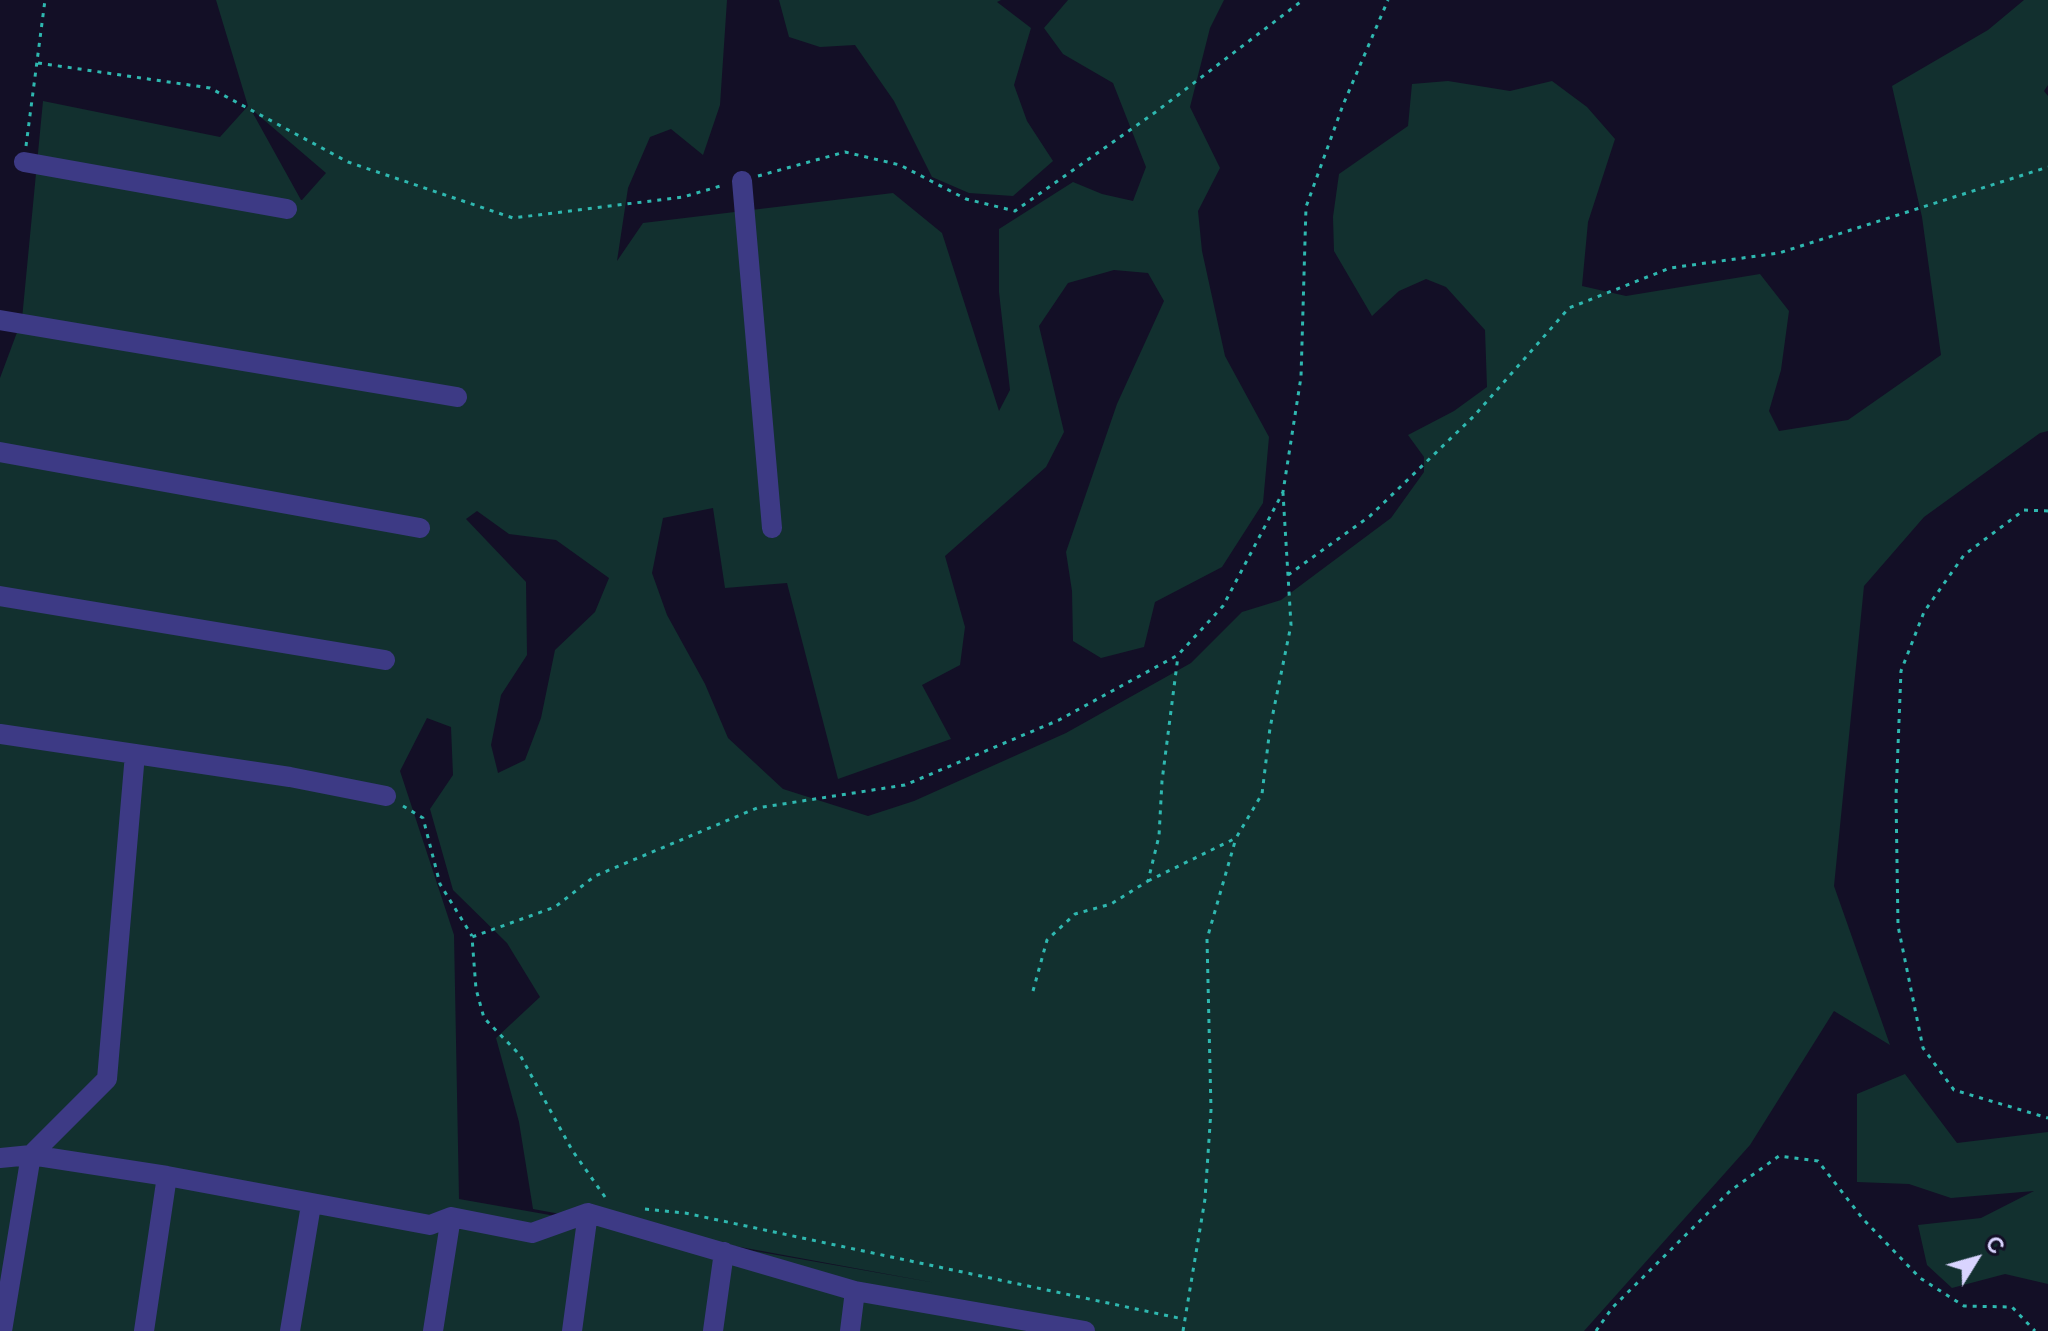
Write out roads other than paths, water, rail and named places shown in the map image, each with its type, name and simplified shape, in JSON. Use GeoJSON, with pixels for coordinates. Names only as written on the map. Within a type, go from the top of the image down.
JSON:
{"type":"FeatureCollection","features":[{"type":"Feature","properties":{"kind":"lane"},"geometry":{"type":"LineString","coordinates":[[24,162],[287,209]]}},
{"type":"Feature","properties":{"kind":"lane"},"geometry":{"type":"LineString","coordinates":[[742,181],[772,528]]}},
{"type":"Feature","properties":{"kind":"lane"},"geometry":{"type":"LineString","coordinates":[[0,320],[457,397]]}},
{"type":"Feature","properties":{"kind":"lane"},"geometry":{"type":"LineString","coordinates":[[0,452],[420,528]]}},
{"type":"Feature","properties":{"kind":"lane"},"geometry":{"type":"LineString","coordinates":[[0,596],[385,660]]}},
{"type":"Feature","properties":{"kind":"lane"},"geometry":{"type":"LineString","coordinates":[[0,734],[386,796]]}},
{"type":"Feature","properties":{"kind":"lane"},"geometry":{"type":"LineString","coordinates":[[2,1331],[31,1155],[107,1079],[135,754]]}},
{"type":"Feature","properties":{"kind":"lane"},"geometry":{"type":"LineString","coordinates":[[0,1158],[31,1155],[167,1176],[430,1225],[451,1217],[532,1233],[588,1213],[855,1291],[995,1323],[1085,1331]]}},
{"type":"Feature","properties":{"kind":"lane"},"geometry":{"type":"LineString","coordinates":[[144,1331],[167,1176]]}},
{"type":"Feature","properties":{"kind":"lane"},"geometry":{"type":"LineString","coordinates":[[290,1331],[311,1205]]}},
{"type":"Feature","properties":{"kind":"lane"},"geometry":{"type":"LineString","coordinates":[[572,1331],[588,1213]]}},
{"type":"Feature","properties":{"kind":"lane"},"geometry":{"type":"LineString","coordinates":[[433,1331],[451,1217]]}},
{"type":"Feature","properties":{"kind":"lane"},"geometry":{"type":"LineString","coordinates":[[713,1331],[724,1252]]}},
{"type":"Feature","properties":{"kind":"lane"},"geometry":{"type":"LineString","coordinates":[[850,1331],[855,1291]]}}]}
